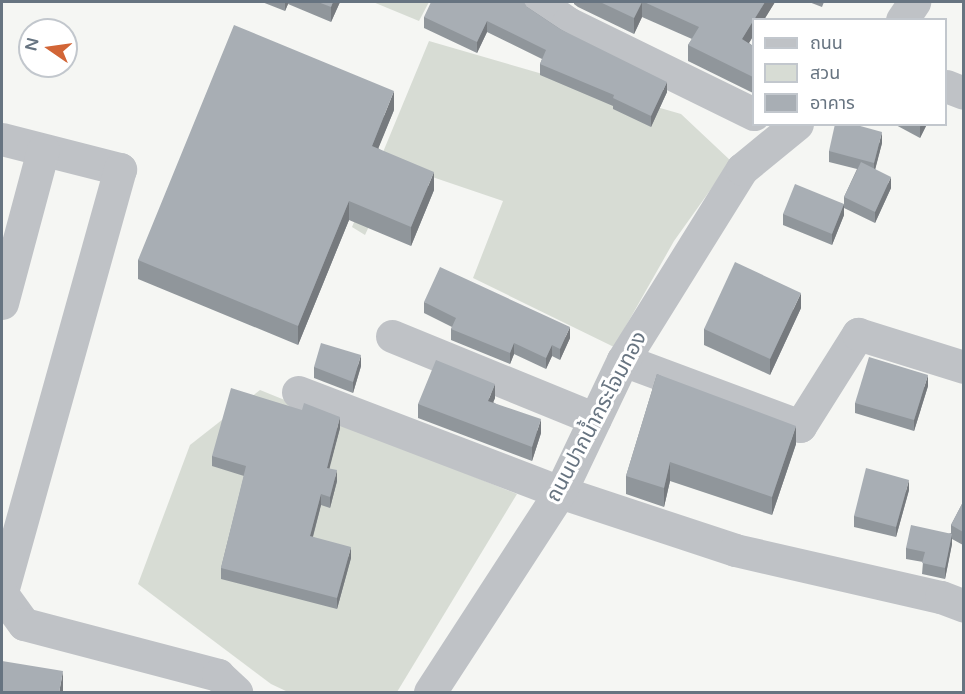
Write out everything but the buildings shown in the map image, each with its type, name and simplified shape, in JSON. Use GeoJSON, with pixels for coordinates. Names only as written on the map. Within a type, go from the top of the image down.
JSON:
{"type":"FeatureCollection","features":[{"type":"Feature","properties":{"kind":"street"},"geometry":{"type":"LineString","coordinates":[[538,2],[568,23],[752,114]]}},
{"type":"Feature","properties":{"kind":"street"},"geometry":{"type":"LineString","coordinates":[[903,18],[914,2]]}},
{"type":"Feature","properties":{"kind":"street"},"geometry":{"type":"LineString","coordinates":[[947,88],[963,93]]}},
{"type":"Feature","properties":{"kind":"street","name":"ถนนปากน้ำกระโจมทอง"},"geometry":{"type":"LineString","coordinates":[[430,693],[560,492],[623,360],[742,170],[786,127]]}},
{"type":"Feature","properties":{"kind":"street"},"geometry":{"type":"LineString","coordinates":[[2,139],[120,169],[2,593],[24,624],[218,675],[236,693]]}},
{"type":"Feature","properties":{"kind":"street"},"geometry":{"type":"LineString","coordinates":[[2,303],[43,150]]}},
{"type":"Feature","properties":{"kind":"street"},"geometry":{"type":"LineString","coordinates":[[623,360],[800,426],[858,334],[963,368]]}},
{"type":"Feature","properties":{"kind":"street"},"geometry":{"type":"LineString","coordinates":[[392,336],[595,419]]}},
{"type":"Feature","properties":{"kind":"street"},"geometry":{"type":"LineString","coordinates":[[298,392],[560,492],[735,549],[942,597],[963,606]]}},
{"type":"Feature","properties":{"kind":"green space"},"geometry":{"type":"Polygon","coordinates":[[[373,2],[429,2],[419,21],[373,2]]]}},
{"type":"Feature","properties":{"kind":"green space"},"geometry":{"type":"Polygon","coordinates":[[[429,41],[681,114],[731,161],[674,241],[614,347],[473,278],[503,201],[397,165],[365,235],[352,227],[429,41]]]}},
{"type":"Feature","properties":{"kind":"green space"},"geometry":{"type":"Polygon","coordinates":[[[260,390],[517,494],[397,692],[288,692],[271,684],[138,584],[190,445],[260,390]]]}}]}
